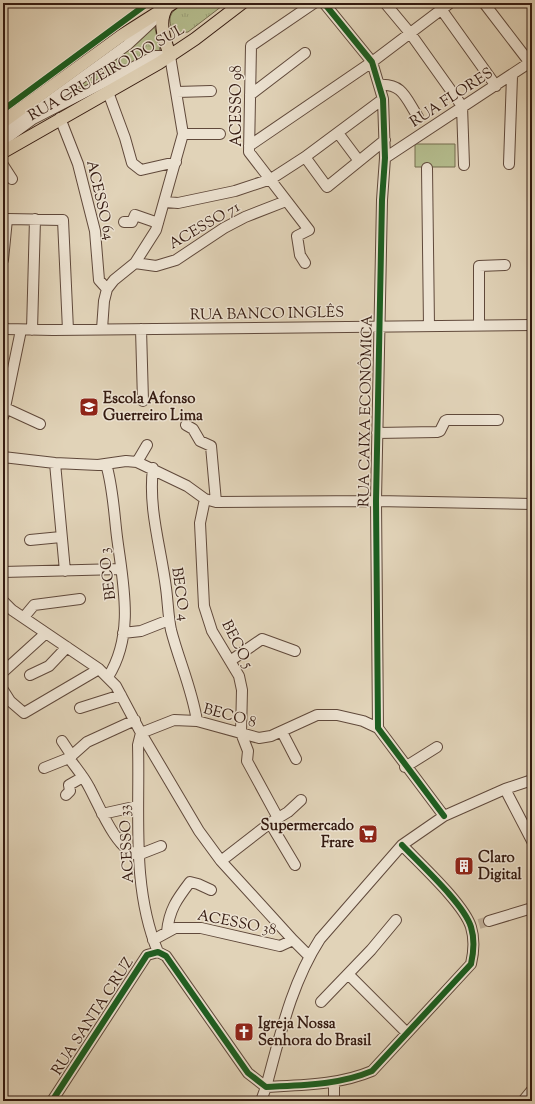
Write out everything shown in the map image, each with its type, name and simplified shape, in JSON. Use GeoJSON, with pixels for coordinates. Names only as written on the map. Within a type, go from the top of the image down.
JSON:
{"type":"FeatureCollection","features":[{"type":"Feature","properties":{"kind":"main road","name":"RUA CRUZEIRO DO SUL"},"geometry":{"type":"LineString","coordinates":[[3,152],[170,56],[242,3]]}},
{"type":"Feature","properties":{"kind":"main road","name":"RUA CRUZEIRO DO SUL"},"geometry":{"type":"LineString","coordinates":[[3,122],[121,36],[170,5]]}},
{"type":"Feature","properties":{"kind":"main road"},"geometry":{"type":"LineString","coordinates":[[170,5],[162,18],[162,25],[170,56]]}},
{"type":"Feature","properties":{"kind":"street","name":"ACESSO 98"},"geometry":{"type":"LineString","coordinates":[[305,263],[300,254],[297,236],[309,230],[249,152],[251,46],[314,3]]}},
{"type":"Feature","properties":{"kind":"street","name":"RUA CAIXA ECONÔMICA"},"geometry":{"type":"LineString","coordinates":[[324,3],[372,62],[383,99],[385,158],[382,200],[376,501],[378,728]]}},
{"type":"Feature","properties":{"kind":"street"},"geometry":{"type":"LineString","coordinates":[[385,3],[410,33],[462,106],[464,165]]}},
{"type":"Feature","properties":{"kind":"street"},"geometry":{"type":"LineString","coordinates":[[249,146],[372,62],[450,3]]}},
{"type":"Feature","properties":{"kind":"street"},"geometry":{"type":"LineString","coordinates":[[484,3],[531,62]]}},
{"type":"Feature","properties":{"kind":"street"},"geometry":{"type":"LineString","coordinates":[[3,131],[40,108],[128,45],[170,5]]}},
{"type":"Feature","properties":{"kind":"street"},"geometry":{"type":"LineString","coordinates":[[441,10],[496,86]]}},
{"type":"Feature","properties":{"kind":"street"},"geometry":{"type":"LineString","coordinates":[[250,95],[305,53]]}},
{"type":"Feature","properties":{"kind":"street"},"geometry":{"type":"LineString","coordinates":[[3,141],[33,120],[154,56],[170,56],[183,134],[156,230],[135,263],[114,280],[107,289],[104,301],[102,329]]}},
{"type":"Feature","properties":{"kind":"street","name":"RUA FLORES"},"geometry":{"type":"LineString","coordinates":[[385,158],[462,106],[512,76],[531,62]]}},
{"type":"Feature","properties":{"kind":"street"},"geometry":{"type":"LineString","coordinates":[[509,164],[512,76]]}},
{"type":"Feature","properties":{"kind":"street"},"geometry":{"type":"LineString","coordinates":[[379,85],[389,84],[396,86],[418,117]]}},
{"type":"Feature","properties":{"kind":"street"},"geometry":{"type":"LineString","coordinates":[[177,92],[211,91]]}},
{"type":"Feature","properties":{"kind":"street"},"geometry":{"type":"LineString","coordinates":[[108,92],[125,138],[132,163],[137,169],[141,170],[176,162]]}},
{"type":"Feature","properties":{"kind":"street"},"geometry":{"type":"LineString","coordinates":[[165,202],[178,203],[235,191],[271,179],[305,157],[383,99]]}},
{"type":"Feature","properties":{"kind":"street","name":"ACESSO 64"},"geometry":{"type":"LineString","coordinates":[[60,118],[78,164],[96,231],[99,280],[107,289]]}},
{"type":"Feature","properties":{"kind":"street"},"geometry":{"type":"LineString","coordinates":[[338,132],[359,161]]}},
{"type":"Feature","properties":{"kind":"street"},"geometry":{"type":"LineString","coordinates":[[183,134],[220,134]]}},
{"type":"Feature","properties":{"kind":"street"},"geometry":{"type":"LineString","coordinates":[[305,157],[327,187],[385,140]]}},
{"type":"Feature","properties":{"kind":"street"},"geometry":{"type":"LineString","coordinates":[[3,165],[12,179]]}},
{"type":"Feature","properties":{"kind":"street"},"geometry":{"type":"LineString","coordinates":[[427,168],[429,326]]}},
{"type":"Feature","properties":{"kind":"street","name":"ACESSO 71"},"geometry":{"type":"LineString","coordinates":[[135,263],[156,266],[176,260],[224,228],[245,217],[286,201]]}},
{"type":"Feature","properties":{"kind":"street"},"geometry":{"type":"LineString","coordinates":[[124,222],[132,222],[135,215],[158,223]]}},
{"type":"Feature","properties":{"kind":"street"},"geometry":{"type":"LineString","coordinates":[[3,260],[7,219],[63,220],[68,330]]}},
{"type":"Feature","properties":{"kind":"street"},"geometry":{"type":"LineString","coordinates":[[32,330],[35,219]]}},
{"type":"Feature","properties":{"kind":"street"},"geometry":{"type":"LineString","coordinates":[[479,326],[479,266],[505,265]]}},
{"type":"Feature","properties":{"kind":"street","name":"RUA BANCO INGLÊS"},"geometry":{"type":"LineString","coordinates":[[4,329],[68,330],[532,325]]}},
{"type":"Feature","properties":{"kind":"street"},"geometry":{"type":"LineString","coordinates":[[141,329],[143,401]]}},
{"type":"Feature","properties":{"kind":"street"},"geometry":{"type":"LineString","coordinates":[[21,330],[4,411],[40,424]]}},
{"type":"Feature","properties":{"kind":"street"},"geometry":{"type":"LineString","coordinates":[[377,433],[437,432],[440,431],[447,420],[498,420]]}},
{"type":"Feature","properties":{"kind":"street"},"geometry":{"type":"LineString","coordinates":[[186,425],[193,429],[200,441],[211,446],[216,502]]}},
{"type":"Feature","properties":{"kind":"street"},"geometry":{"type":"LineString","coordinates":[[137,462],[147,445]]}},
{"type":"Feature","properties":{"kind":"street"},"geometry":{"type":"LineString","coordinates":[[3,458],[55,463],[106,464],[126,461],[137,462],[187,486],[205,499],[216,502],[376,501],[532,504]]}},
{"type":"Feature","properties":{"kind":"street"},"geometry":{"type":"LineString","coordinates":[[55,463],[65,571]]}},
{"type":"Feature","properties":{"kind":"street","name":"BECO 3"},"geometry":{"type":"LineString","coordinates":[[106,464],[121,569],[125,584],[126,608],[118,660],[108,677]]}},
{"type":"Feature","properties":{"kind":"street","name":"BECO 4"},"geometry":{"type":"LineString","coordinates":[[152,468],[150,489],[155,530],[166,589],[169,620],[194,703],[197,721]]}},
{"type":"Feature","properties":{"kind":"street","name":"BECO 5"},"geometry":{"type":"LineString","coordinates":[[205,499],[200,523],[204,606],[212,631],[239,676],[242,690],[241,733],[248,751],[247,761],[295,865]]}},
{"type":"Feature","properties":{"kind":"street"},"geometry":{"type":"LineString","coordinates":[[30,540],[62,537]]}},
{"type":"Feature","properties":{"kind":"street"},"geometry":{"type":"LineString","coordinates":[[3,572],[121,569]]}},
{"type":"Feature","properties":{"kind":"street"},"geometry":{"type":"LineString","coordinates":[[24,617],[34,605],[80,599]]}},
{"type":"Feature","properties":{"kind":"street"},"geometry":{"type":"LineString","coordinates":[[3,601],[46,633],[99,669],[108,677],[121,695],[194,823],[221,861],[309,956]]}},
{"type":"Feature","properties":{"kind":"street"},"geometry":{"type":"LineString","coordinates":[[123,633],[141,631],[169,620]]}},
{"type":"Feature","properties":{"kind":"street"},"geometry":{"type":"LineString","coordinates":[[3,672],[46,633]]}},
{"type":"Feature","properties":{"kind":"street"},"geometry":{"type":"LineString","coordinates":[[230,660],[262,639],[294,651]]}},
{"type":"Feature","properties":{"kind":"street"},"geometry":{"type":"LineString","coordinates":[[30,675],[49,666],[67,647]]}},
{"type":"Feature","properties":{"kind":"street"},"geometry":{"type":"LineString","coordinates":[[3,690],[10,700],[24,713],[99,669]]}},
{"type":"Feature","properties":{"kind":"street"},"geometry":{"type":"LineString","coordinates":[[80,708],[121,695]]}},
{"type":"Feature","properties":{"kind":"street","name":"BECO 8"},"geometry":{"type":"LineString","coordinates":[[141,732],[174,720],[197,721],[259,738],[282,732],[317,715],[337,715],[362,721],[378,728]]}},
{"type":"Feature","properties":{"kind":"street"},"geometry":{"type":"LineString","coordinates":[[44,768],[71,757],[87,742],[135,720]]}},
{"type":"Feature","properties":{"kind":"street"},"geometry":{"type":"LineString","coordinates":[[378,728],[405,767],[444,816]]}},
{"type":"Feature","properties":{"kind":"street","name":"ACESSO 33"},"geometry":{"type":"LineString","coordinates":[[141,732],[138,745],[138,855],[153,940],[158,952]]}},
{"type":"Feature","properties":{"kind":"street"},"geometry":{"type":"LineString","coordinates":[[282,732],[296,759]]}},
{"type":"Feature","properties":{"kind":"street"},"geometry":{"type":"LineString","coordinates":[[62,741],[102,814],[127,850],[138,855],[161,846]]}},
{"type":"Feature","properties":{"kind":"street"},"geometry":{"type":"LineString","coordinates":[[405,767],[437,747]]}},
{"type":"Feature","properties":{"kind":"street"},"geometry":{"type":"LineString","coordinates":[[66,795],[70,791],[69,785],[83,777]]}},
{"type":"Feature","properties":{"kind":"street"},"geometry":{"type":"LineString","coordinates":[[261,1101],[290,998],[309,956],[320,939],[402,845],[444,816],[505,789],[532,780]]}},
{"type":"Feature","properties":{"kind":"street"},"geometry":{"type":"LineString","coordinates":[[505,789],[532,841]]}},
{"type":"Feature","properties":{"kind":"street"},"geometry":{"type":"LineString","coordinates":[[221,861],[288,812],[301,800]]}},
{"type":"Feature","properties":{"kind":"street"},"geometry":{"type":"LineString","coordinates":[[102,814],[138,806]]}},
{"type":"Feature","properties":{"kind":"street"},"geometry":{"type":"LineString","coordinates":[[402,845],[462,910],[480,924]]}},
{"type":"Feature","properties":{"kind":"street"},"geometry":{"type":"LineString","coordinates":[[167,932],[168,922],[174,903],[190,882],[210,890]]}},
{"type":"Feature","properties":{"kind":"street"},"geometry":{"type":"LineString","coordinates":[[480,924],[532,908]]}},
{"type":"Feature","properties":{"kind":"street"},"geometry":{"type":"LineString","coordinates":[[321,1002],[396,920]]}},
{"type":"Feature","properties":{"kind":"street"},"geometry":{"type":"LineString","coordinates":[[158,952],[166,956],[248,1073],[266,1087],[334,1082],[356,1078],[372,1071],[471,964],[480,924]]}},
{"type":"Feature","properties":{"kind":"street","name":"ACESSO 38"},"geometry":{"type":"LineString","coordinates":[[153,940],[175,928],[201,928],[280,946],[293,940]]}},
{"type":"Feature","properties":{"kind":"street","name":"RUA SANTA CRUZ"},"geometry":{"type":"LineString","coordinates":[[52,1101],[147,955],[158,952]]}},
{"type":"Feature","properties":{"kind":"street"},"geometry":{"type":"LineString","coordinates":[[348,974],[406,1033]]}},
{"type":"Feature","properties":{"kind":"street"},"geometry":{"type":"LineString","coordinates":[[334,1082],[334,1101]]}},
{"type":"Feature","properties":{"kind":"street"},"geometry":{"type":"LineString","coordinates":[[523,1101],[532,1090]]}},
{"type":"Feature","properties":{"kind":"green space"},"geometry":{"type":"Polygon","coordinates":[[[184,3],[226,3],[188,32],[178,33],[171,26],[170,18],[173,12],[184,3]]]}},
{"type":"Feature","properties":{"kind":"green space"},"geometry":{"type":"Polygon","coordinates":[[[154,24],[160,50],[19,122],[154,24]]]}},
{"type":"Feature","properties":{"kind":"green space"},"geometry":{"type":"Polygon","coordinates":[[[415,144],[455,144],[455,167],[415,167],[415,144]]]}},
{"type":"Feature","properties":{"kind":"tunnel"},"geometry":{"type":"LineString","coordinates":[[479,924],[489,921]]}},
{"type":"Feature","properties":{"kind":"cycle path"},"geometry":{"type":"LineString","coordinates":[[3,110],[148,3]]}},
{"type":"Feature","properties":{"kind":"cycle path"},"geometry":{"type":"LineString","coordinates":[[324,3],[372,62],[383,99],[385,158],[382,200],[376,501],[378,728],[444,816]]}},
{"type":"Feature","properties":{"kind":"cycle path"},"geometry":{"type":"LineString","coordinates":[[52,1101],[147,955],[158,952],[166,956],[248,1073],[266,1087],[333,1082],[359,1076],[372,1071],[471,964],[473,955],[474,946],[471,927],[460,907],[402,845]]}},
{"type":"Feature","properties":{"kind":"place","name":"Escola Afonso Guerreiro Lima"},"geometry":{"type":"Point","coordinates":[89,407]}},
{"type":"Feature","properties":{"kind":"place","name":"Supermercado Frare"},"geometry":{"type":"Point","coordinates":[368,834]}},
{"type":"Feature","properties":{"kind":"place","name":"Claro Digital"},"geometry":{"type":"Point","coordinates":[464,866]}},
{"type":"Feature","properties":{"kind":"place","name":"Igreja Nossa Senhora do Brasil"},"geometry":{"type":"Point","coordinates":[244,1032]}}]}
